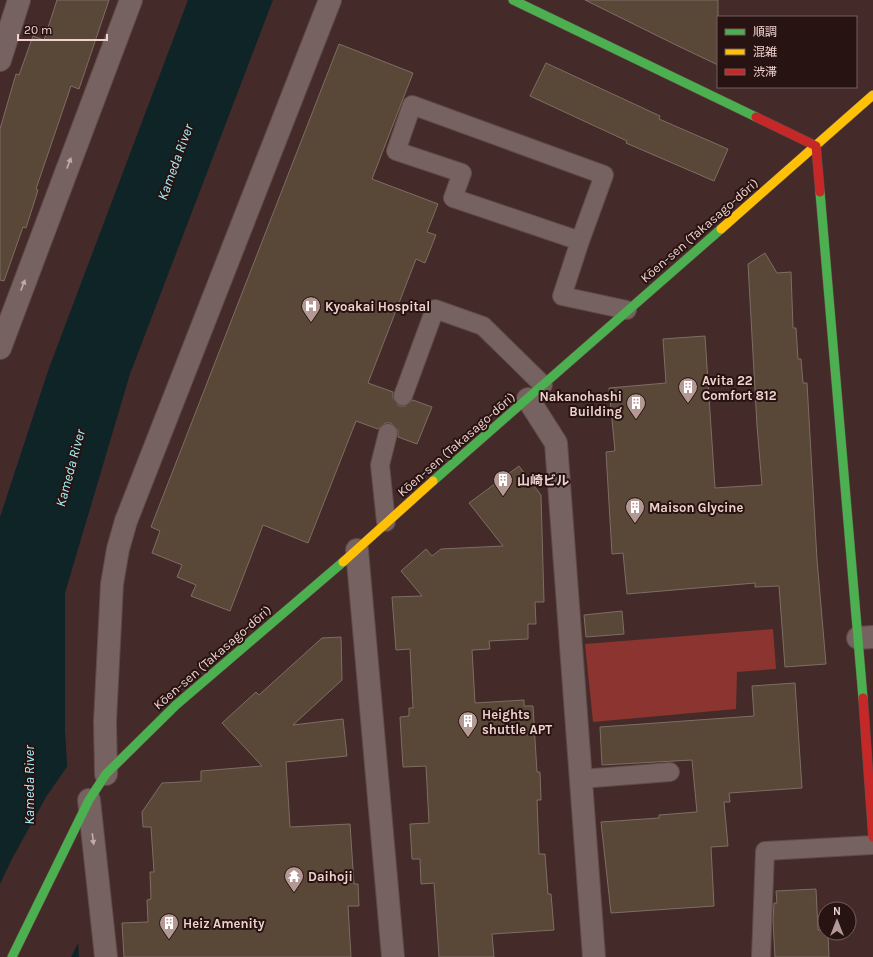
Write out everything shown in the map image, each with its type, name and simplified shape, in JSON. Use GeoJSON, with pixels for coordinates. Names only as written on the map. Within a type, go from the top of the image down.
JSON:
{"type":"FeatureCollection","features":[{"type":"Feature","properties":{"kind":"street"},"geometry":{"type":"LineString","coordinates":[[0,60],[19,0]]}},
{"type":"Feature","properties":{"kind":"street"},"geometry":{"type":"LineString","coordinates":[[0,348],[7,305],[131,0]]}},
{"type":"Feature","properties":{"kind":"street"},"geometry":{"type":"LineString","coordinates":[[106,774],[105,721],[112,584],[118,549],[126,521],[330,0]]}},
{"type":"Feature","properties":{"kind":"street"},"geometry":{"type":"LineString","coordinates":[[513,0],[816,146],[866,637],[873,837]]}},
{"type":"Feature","properties":{"kind":"street","name":"Kōen-sen (Takasago-dōri)"},"geometry":{"type":"LineString","coordinates":[[12,957],[74,828],[89,800],[106,774],[176,705],[357,550],[386,522],[873,95]]}},
{"type":"Feature","properties":{"kind":"street"},"geometry":{"type":"LineString","coordinates":[[536,392],[556,443],[594,957]]}},
{"type":"Feature","properties":{"kind":"street"},"geometry":{"type":"LineString","coordinates":[[357,550],[393,957]]}},
{"type":"Feature","properties":{"kind":"street"},"geometry":{"type":"LineString","coordinates":[[89,800],[106,957]]}},
{"type":"Feature","properties":{"kind":"lane"},"geometry":{"type":"LineString","coordinates":[[580,241],[453,198],[462,173],[396,151],[412,105],[604,175],[562,296],[627,310]]}},
{"type":"Feature","properties":{"kind":"lane"},"geometry":{"type":"LineString","coordinates":[[403,396],[435,309],[483,326],[536,392]]}},
{"type":"Feature","properties":{"kind":"lane"},"geometry":{"type":"LineString","coordinates":[[386,522],[380,465],[388,433]]}},
{"type":"Feature","properties":{"kind":"lane"},"geometry":{"type":"LineString","coordinates":[[581,779],[670,772]]}},
{"type":"Feature","properties":{"kind":"lane"},"geometry":{"type":"LineString","coordinates":[[761,957],[765,851],[873,845]]}},
{"type":"Feature","properties":{"kind":"shaded area"},"geometry":{"type":"Polygon","coordinates":[[[773,629],[776,669],[737,672],[736,709],[593,722],[585,644],[773,629]]]}},
{"type":"Feature","properties":{"kind":"water","name":"Kameda River"},"geometry":{"type":"Polygon","coordinates":[[[188,0],[273,0],[130,374],[65,593],[65,730],[79,957],[0,957],[0,517],[49,368],[188,0]]]}},
{"type":"Feature","properties":{"kind":"pier"},"geometry":{"type":"Polygon","coordinates":[[[69,764],[80,939],[71,957],[0,957],[0,884],[46,797],[69,764]]]}},
{"type":"Feature","properties":{"kind":"building"},"geometry":{"type":"Polygon","coordinates":[[[57,0],[109,0],[79,89],[71,86],[36,189],[38,190],[26,228],[23,227],[4,281],[0,280],[0,129],[16,74],[19,75],[33,36],[44,40],[57,0]]]}},
{"type":"Feature","properties":{"kind":"building"},"geometry":{"type":"Polygon","coordinates":[[[585,0],[718,0],[717,65],[585,0]]]}},
{"type":"Feature","properties":{"kind":"building","name":"Kyoakai Hospital"},"geometry":{"type":"Polygon","coordinates":[[[339,44],[413,73],[372,179],[438,204],[427,232],[436,235],[425,263],[416,259],[368,383],[393,392],[393,398],[399,406],[405,406],[413,400],[432,407],[417,444],[398,437],[398,430],[391,423],[385,423],[378,429],[356,421],[308,543],[263,525],[230,611],[191,596],[196,585],[177,577],[182,565],[152,553],[160,531],[151,527],[339,44]]]}},
{"type":"Feature","properties":{"kind":"building"},"geometry":{"type":"Polygon","coordinates":[[[546,63],[660,116],[659,119],[728,149],[714,181],[626,143],[627,141],[530,96],[546,63]]]}},
{"type":"Feature","properties":{"kind":"building"},"geometry":{"type":"Polygon","coordinates":[[[765,253],[777,273],[791,272],[793,328],[796,328],[798,359],[801,359],[803,383],[807,383],[817,560],[826,664],[785,667],[779,586],[755,587],[755,583],[627,594],[623,553],[612,554],[606,452],[615,451],[609,388],[666,383],[663,339],[705,336],[715,488],[762,485],[757,426],[748,264],[765,253]]]}},
{"type":"Feature","properties":{"kind":"building"},"geometry":{"type":"Polygon","coordinates":[[[519,466],[541,495],[544,602],[535,602],[536,624],[528,624],[528,639],[489,641],[490,649],[472,650],[475,703],[524,700],[524,706],[533,706],[537,772],[540,772],[541,800],[537,800],[539,854],[545,854],[548,894],[551,894],[554,930],[492,934],[494,957],[439,957],[434,883],[421,884],[420,859],[412,859],[410,824],[429,823],[426,766],[403,767],[400,717],[409,716],[409,708],[413,708],[410,649],[396,650],[392,597],[422,596],[401,571],[426,549],[432,556],[441,549],[503,546],[469,503],[519,466]]]}},
{"type":"Feature","properties":{"kind":"building"},"geometry":{"type":"Polygon","coordinates":[[[622,611],[624,634],[586,637],[584,615],[622,611]]]}},
{"type":"Feature","properties":{"kind":"building"},"geometry":{"type":"Polygon","coordinates":[[[341,637],[342,680],[293,725],[343,719],[347,756],[286,762],[290,827],[350,824],[354,884],[358,884],[359,906],[348,906],[351,957],[124,957],[122,923],[148,922],[147,900],[151,899],[150,872],[154,872],[151,827],[143,827],[142,812],[162,783],[201,781],[201,771],[262,766],[222,723],[256,692],[259,695],[322,638],[341,637]]]}},
{"type":"Feature","properties":{"kind":"building"},"geometry":{"type":"Polygon","coordinates":[[[795,683],[802,788],[729,793],[730,802],[724,802],[728,846],[711,847],[714,906],[611,913],[601,822],[659,818],[659,815],[697,812],[692,760],[602,765],[600,727],[754,716],[752,686],[795,683]]]}},
{"type":"Feature","properties":{"kind":"building"},"geometry":{"type":"Polygon","coordinates":[[[816,889],[817,941],[828,941],[829,957],[775,957],[773,920],[774,903],[777,903],[776,891],[816,889]]]}},
{"type":"Feature","properties":{"kind":"traffic: fast"},"geometry":{"type":"LineString","coordinates":[[513,0],[756,117]]}},
{"type":"Feature","properties":{"kind":"traffic: fast"},"geometry":{"type":"LineString","coordinates":[[820,192],[863,698]]}},
{"type":"Feature","properties":{"kind":"traffic: fast"},"geometry":{"type":"LineString","coordinates":[[433,481],[721,229]]}},
{"type":"Feature","properties":{"kind":"traffic: fast"},"geometry":{"type":"LineString","coordinates":[[12,957],[89,800],[106,774],[176,705],[343,562]]}},
{"type":"Feature","properties":{"kind":"traffic: slow"},"geometry":{"type":"LineString","coordinates":[[721,229],[873,95]]}},
{"type":"Feature","properties":{"kind":"traffic: slow"},"geometry":{"type":"LineString","coordinates":[[343,562],[433,481]]}},
{"type":"Feature","properties":{"kind":"traffic: jam"},"geometry":{"type":"LineString","coordinates":[[756,117],[816,146],[820,192]]}},
{"type":"Feature","properties":{"kind":"traffic: jam"},"geometry":{"type":"LineString","coordinates":[[863,698],[873,837]]}},
{"type":"Feature","properties":{"kind":"place","name":"Kyoakai Hospital"},"geometry":{"type":"Point","coordinates":[311,323]}},
{"type":"Feature","properties":{"kind":"place","name":"Avita 22 Comfort 812"},"geometry":{"type":"Point","coordinates":[688,404]}},
{"type":"Feature","properties":{"kind":"place","name":"Nakanohashi Building"},"geometry":{"type":"Point","coordinates":[636,420]}},
{"type":"Feature","properties":{"kind":"place","name":"山崎ビル"},"geometry":{"type":"Point","coordinates":[503,497]}},
{"type":"Feature","properties":{"kind":"place","name":"Maison Glycine"},"geometry":{"type":"Point","coordinates":[635,524]}},
{"type":"Feature","properties":{"kind":"place","name":"Heights shuttle APT"},"geometry":{"type":"Point","coordinates":[468,738]}},
{"type":"Feature","properties":{"kind":"place","name":"Daihoji"},"geometry":{"type":"Point","coordinates":[294,893]}},
{"type":"Feature","properties":{"kind":"place","name":"Heiz Amenity"},"geometry":{"type":"Point","coordinates":[169,940]}}]}
